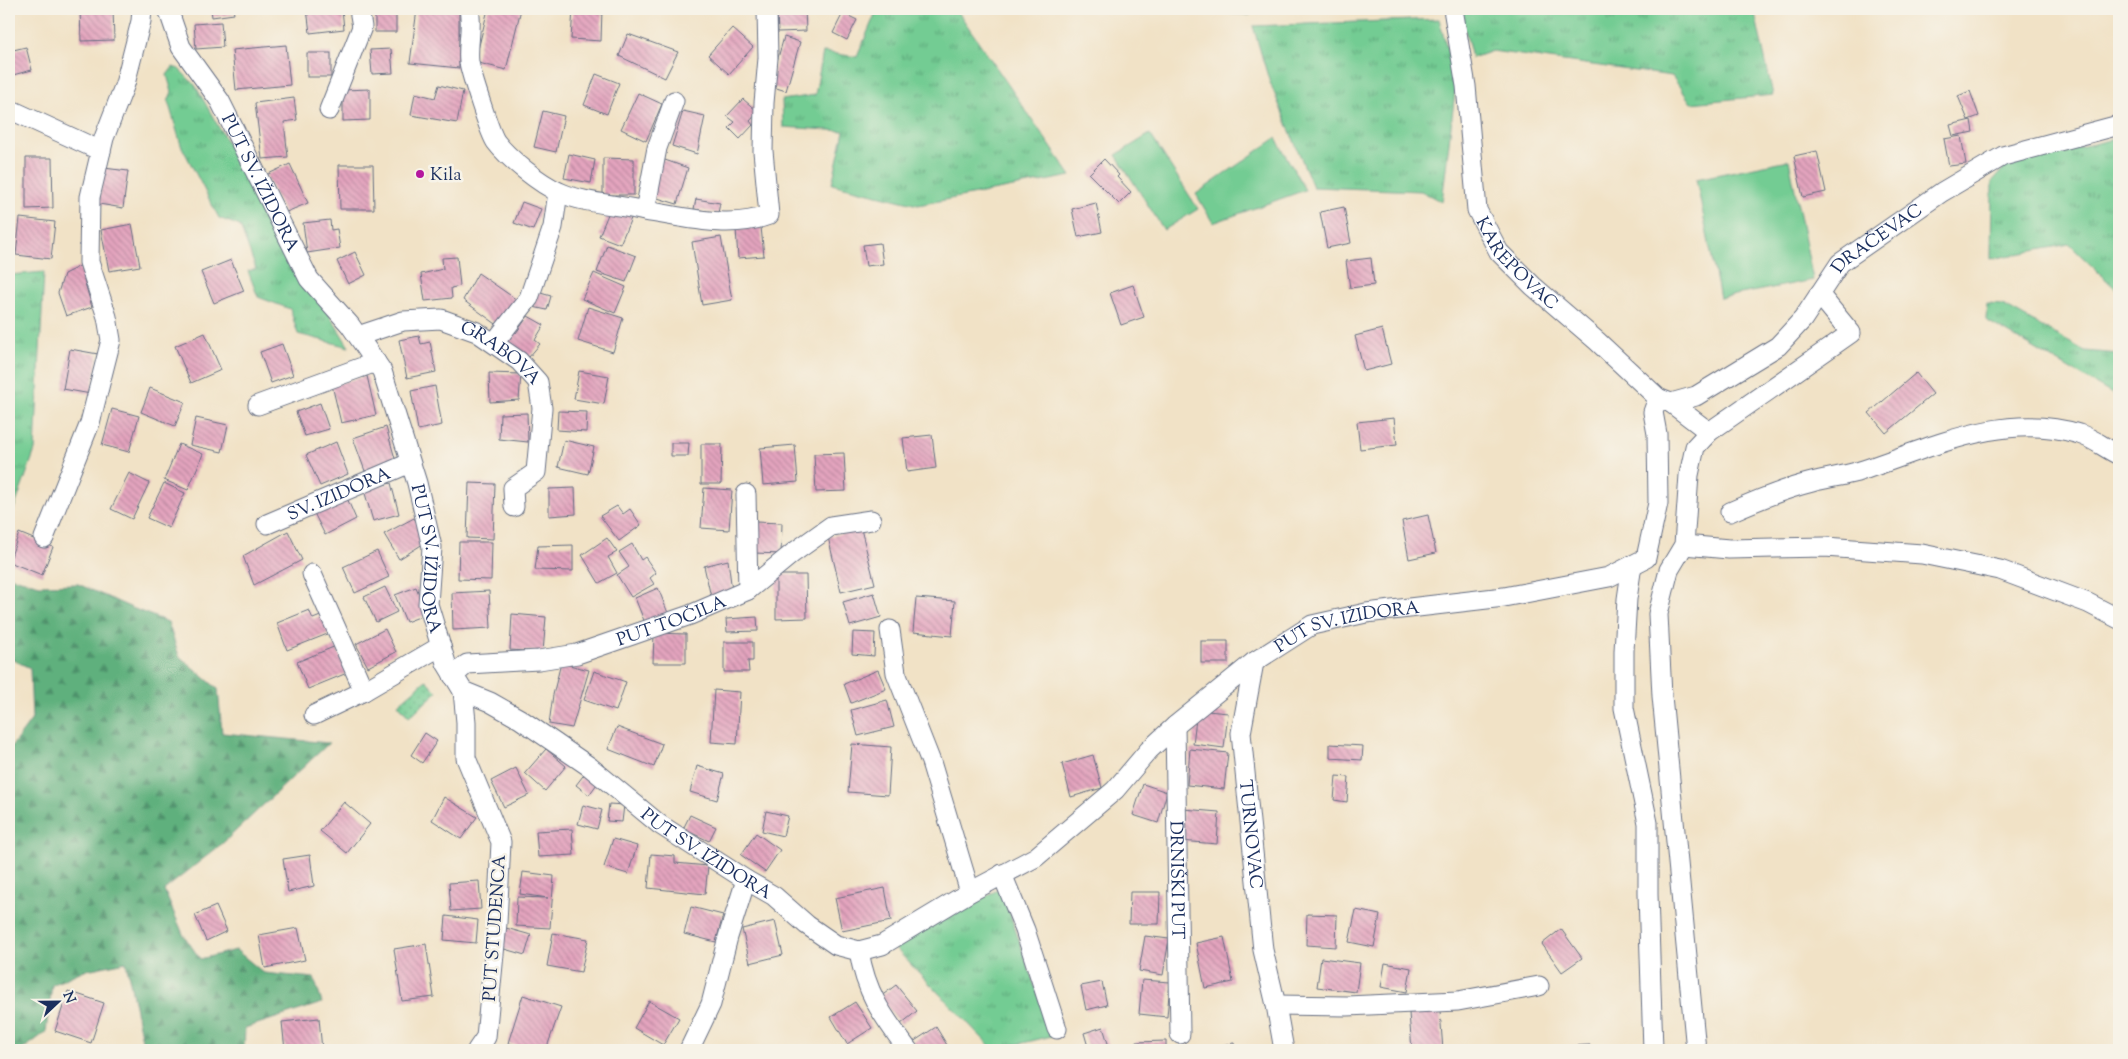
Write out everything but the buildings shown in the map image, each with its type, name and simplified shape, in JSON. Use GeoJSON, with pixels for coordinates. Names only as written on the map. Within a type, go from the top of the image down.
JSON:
{"type":"FeatureCollection","features":[{"type":"Feature","properties":{"kind":"street"},"geometry":{"type":"LineString","coordinates":[[44,538],[90,423],[111,340],[107,317],[89,262],[90,197],[104,138],[125,84],[142,22],[142,9]]}},
{"type":"Feature","properties":{"kind":"street","name":"PUT SV. IŽIDORA"},"geometry":{"type":"LineString","coordinates":[[168,9],[181,47],[220,102],[309,279],[358,336],[382,371],[410,463],[432,547],[428,604],[446,663],[458,683],[528,724],[590,766],[659,824],[774,896],[807,925],[836,945],[859,951],[882,945],[970,892],[1036,857],[1115,790],[1149,750],[1175,726],[1254,662],[1312,625],[1366,613],[1504,597],[1609,577],[1646,558],[1658,503],[1657,434],[1653,412],[1664,401]]}},
{"type":"Feature","properties":{"kind":"street"},"geometry":{"type":"LineString","coordinates":[[329,110],[362,27],[359,9]]}},
{"type":"Feature","properties":{"kind":"street"},"geometry":{"type":"LineString","coordinates":[[470,9],[469,62],[495,141],[518,164],[558,192],[592,202],[718,222],[752,221],[769,215],[763,151],[764,103],[768,58],[767,10]]}},
{"type":"Feature","properties":{"kind":"street","name":"KAREPOVAC"},"geometry":{"type":"LineString","coordinates":[[1453,9],[1466,86],[1477,210],[1498,252],[1533,286],[1664,401],[1709,432]]}},
{"type":"Feature","properties":{"kind":"street"},"geometry":{"type":"LineString","coordinates":[[644,211],[657,148],[674,101]]}},
{"type":"Feature","properties":{"kind":"street"},"geometry":{"type":"LineString","coordinates":[[9,108],[101,151]]}},
{"type":"Feature","properties":{"kind":"street","name":"DRAČEVAC"},"geometry":{"type":"LineString","coordinates":[[1664,401],[1696,396],[1778,346],[1803,319],[1840,263],[1942,192],[2003,156],[2119,125]]}},
{"type":"Feature","properties":{"kind":"street"},"geometry":{"type":"LineString","coordinates":[[494,343],[529,298],[554,227],[558,192]]}},
{"type":"Feature","properties":{"kind":"street"},"geometry":{"type":"LineString","coordinates":[[1696,1050],[1662,696],[1658,614],[1669,570],[1684,545],[1689,475],[1695,447],[1709,432],[1851,332],[1820,294]]}},
{"type":"Feature","properties":{"kind":"street","name":"GRABOVA"},"geometry":{"type":"LineString","coordinates":[[358,336],[403,321],[441,318],[477,332],[519,361],[538,382],[542,408],[536,472],[513,488],[514,507]]}},
{"type":"Feature","properties":{"kind":"street"},"geometry":{"type":"LineString","coordinates":[[258,405],[376,362]]}},
{"type":"Feature","properties":{"kind":"street"},"geometry":{"type":"LineString","coordinates":[[1730,512],[1778,492],[1856,472],[1948,440],[1993,430],[2038,427],[2079,434],[2119,455]]}},
{"type":"Feature","properties":{"kind":"street","name":"SV. IZIDORA"},"geometry":{"type":"LineString","coordinates":[[268,524],[410,463]]}},
{"type":"Feature","properties":{"kind":"street"},"geometry":{"type":"LineString","coordinates":[[746,494],[748,590]]}},
{"type":"Feature","properties":{"kind":"street","name":"PUT TOČILA"},"geometry":{"type":"LineString","coordinates":[[458,683],[468,664],[539,660],[577,654],[690,615],[748,590],[831,526],[871,520]]}},
{"type":"Feature","properties":{"kind":"street"},"geometry":{"type":"LineString","coordinates":[[1684,545],[1730,549],[1825,547],[1922,554],[2000,570],[2088,603],[2119,619]]}},
{"type":"Feature","properties":{"kind":"street"},"geometry":{"type":"LineString","coordinates":[[1632,565],[1627,599],[1624,651],[1624,708],[1648,823],[1648,894],[1653,1050]]}},
{"type":"Feature","properties":{"kind":"street"},"geometry":{"type":"LineString","coordinates":[[312,574],[364,690]]}},
{"type":"Feature","properties":{"kind":"street"},"geometry":{"type":"LineString","coordinates":[[890,630],[896,673],[931,762],[970,892]]}},
{"type":"Feature","properties":{"kind":"street"},"geometry":{"type":"LineString","coordinates":[[314,715],[364,690],[441,646]]}},
{"type":"Feature","properties":{"kind":"street","name":"TURNOVAC"},"geometry":{"type":"LineString","coordinates":[[1254,662],[1241,733],[1263,950],[1284,1050]]}},
{"type":"Feature","properties":{"kind":"street","name":"PUT STUDENCA"},"geometry":{"type":"LineString","coordinates":[[458,683],[466,722],[466,758],[501,842],[497,923],[486,1037],[477,1050]]}},
{"type":"Feature","properties":{"kind":"street","name":"DRNIŠKI PUT"},"geometry":{"type":"LineString","coordinates":[[1175,726],[1180,1034]]}},
{"type":"Feature","properties":{"kind":"street"},"geometry":{"type":"LineString","coordinates":[[1002,874],[1025,930],[1057,1029]]}},
{"type":"Feature","properties":{"kind":"street"},"geometry":{"type":"LineString","coordinates":[[689,1050],[711,1004],[728,937],[746,880]]}},
{"type":"Feature","properties":{"kind":"street"},"geometry":{"type":"LineString","coordinates":[[859,951],[862,974],[873,1000],[908,1050]]}},
{"type":"Feature","properties":{"kind":"street"},"geometry":{"type":"LineString","coordinates":[[1276,1005],[1347,1006],[1458,1001],[1539,986]]}},
{"type":"Feature","properties":{"kind":"green space"},"geometry":{"type":"Polygon","coordinates":[[[866,9],[956,9],[1071,176],[918,205],[832,184],[844,131],[783,127],[782,100],[815,95],[823,52],[857,57],[876,12],[866,9]]]}},
{"type":"Feature","properties":{"kind":"green space"},"geometry":{"type":"Polygon","coordinates":[[[1167,9],[1248,9],[1250,15],[1167,9]]]}},
{"type":"Feature","properties":{"kind":"green space"},"geometry":{"type":"Polygon","coordinates":[[[1460,9],[1754,9],[1773,95],[1691,103],[1672,76],[1492,51],[1472,58],[1460,9]]]}},
{"type":"Feature","properties":{"kind":"green space"},"geometry":{"type":"Polygon","coordinates":[[[1439,19],[1456,83],[1442,202],[1421,191],[1313,187],[1269,80],[1253,26],[1439,19]]]}},
{"type":"Feature","properties":{"kind":"green space"},"geometry":{"type":"Polygon","coordinates":[[[173,67],[179,69],[195,85],[254,190],[349,347],[298,334],[290,309],[258,297],[248,271],[256,269],[240,226],[219,218],[181,145],[168,101],[172,92],[167,75],[173,67]]]}},
{"type":"Feature","properties":{"kind":"green space"},"geometry":{"type":"Polygon","coordinates":[[[1150,134],[1198,209],[1164,230],[1116,155],[1150,134]]]}},
{"type":"Feature","properties":{"kind":"green space"},"geometry":{"type":"Polygon","coordinates":[[[1276,138],[1305,190],[1213,223],[1196,194],[1276,138]]]}},
{"type":"Feature","properties":{"kind":"green space"},"geometry":{"type":"Polygon","coordinates":[[[2119,138],[2119,292],[2069,244],[1991,259],[1992,182],[2007,164],[2119,138]]]}},
{"type":"Feature","properties":{"kind":"green space"},"geometry":{"type":"Polygon","coordinates":[[[1789,160],[1813,280],[1720,298],[1696,179],[1789,160]]]}},
{"type":"Feature","properties":{"kind":"green space"},"geometry":{"type":"Polygon","coordinates":[[[44,272],[35,450],[9,523],[9,275],[44,272]]]}},
{"type":"Feature","properties":{"kind":"green space"},"geometry":{"type":"Polygon","coordinates":[[[1987,304],[2003,305],[2085,351],[2119,354],[2119,398],[1986,320],[1987,304]]]}},
{"type":"Feature","properties":{"kind":"green space"},"geometry":{"type":"Polygon","coordinates":[[[9,577],[40,585],[78,584],[168,622],[179,656],[218,689],[222,733],[329,743],[223,843],[164,890],[183,934],[200,959],[236,950],[264,973],[314,978],[322,1003],[245,1028],[244,1050],[144,1050],[126,962],[82,971],[52,985],[46,1032],[22,1050],[9,1050],[9,750],[32,719],[30,668],[9,658],[9,577]]]}},
{"type":"Feature","properties":{"kind":"green space"},"geometry":{"type":"Polygon","coordinates":[[[426,680],[437,692],[409,717],[398,704],[426,680]]]}},
{"type":"Feature","properties":{"kind":"green space"},"geometry":{"type":"Polygon","coordinates":[[[1001,888],[1052,1036],[994,1050],[894,947],[1001,888]]]}},
{"type":"Feature","properties":{"kind":"place","name":"Kila"},"geometry":{"type":"Point","coordinates":[420,174]}}]}
